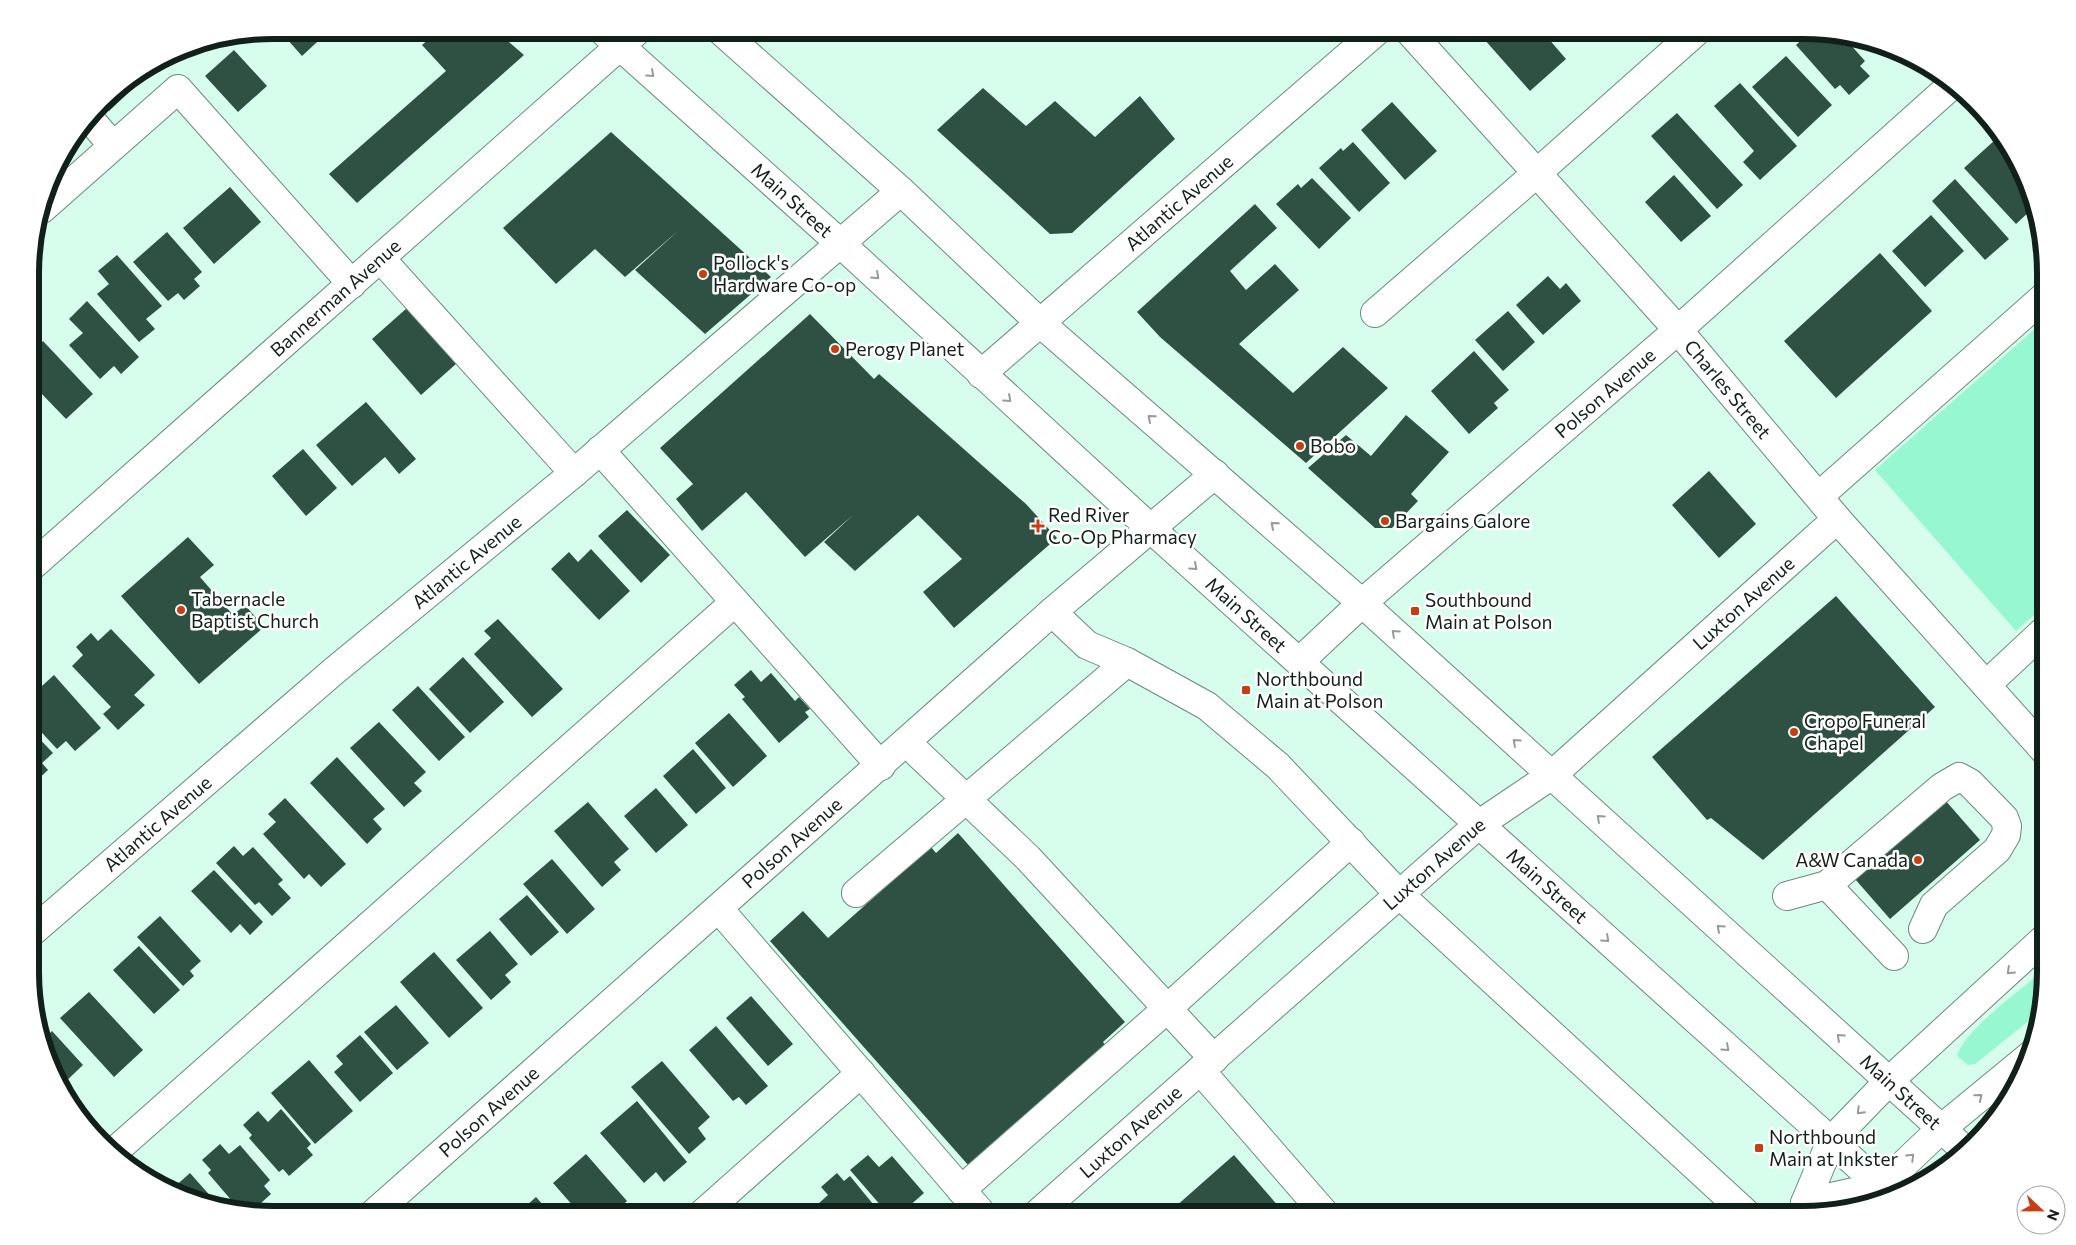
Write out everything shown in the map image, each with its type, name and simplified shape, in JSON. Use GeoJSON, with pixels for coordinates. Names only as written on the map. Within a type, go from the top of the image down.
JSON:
{"type":"FeatureCollection","features":[{"type":"Feature","properties":{"kind":"street","name":"Bannerman Avenue"},"geometry":{"type":"LineString","coordinates":[[39,560],[381,259],[617,39]]}},
{"type":"Feature","properties":{"kind":"street","name":"Main Street"},"geometry":{"type":"LineString","coordinates":[[623,39],[981,374],[1300,661],[1478,825],[1887,1191]]}},
{"type":"Feature","properties":{"kind":"street","name":"Main Street"},"geometry":{"type":"LineString","coordinates":[[730,39],[901,191],[1039,322],[1362,603],[1960,1146]]}},
{"type":"Feature","properties":{"kind":"street","name":"Atlantic Avenue"},"geometry":{"type":"LineString","coordinates":[[981,374],[1368,39]]}},
{"type":"Feature","properties":{"kind":"street","name":"Charles Street"},"geometry":{"type":"LineString","coordinates":[[1416,39],[1678,330],[1837,519],[2037,741]]}},
{"type":"Feature","properties":{"kind":"street"},"geometry":{"type":"LineString","coordinates":[[1375,313],[1688,39]]}},
{"type":"Feature","properties":{"kind":"street"},"geometry":{"type":"LineString","coordinates":[[50,202],[178,88],[352,284]]}},
{"type":"Feature","properties":{"kind":"street","name":"Polson Avenue"},"geometry":{"type":"LineString","coordinates":[[1300,661],[1362,603],[1678,330],[1948,89]]}},
{"type":"Feature","properties":{"kind":"street"},"geometry":{"type":"LineString","coordinates":[[93,123],[113,146]]}},
{"type":"Feature","properties":{"kind":"street","name":"Atlantic Avenue"},"geometry":{"type":"LineString","coordinates":[[39,926],[334,671],[574,473],[901,191]]}},
{"type":"Feature","properties":{"kind":"street"},"geometry":{"type":"LineString","coordinates":[[381,259],[574,473]]}},
{"type":"Feature","properties":{"kind":"street"},"geometry":{"type":"LineString","coordinates":[[1819,496],[2037,304]]}},
{"type":"Feature","properties":{"kind":"street"},"geometry":{"type":"LineString","coordinates":[[600,450],[881,766]]}},
{"type":"Feature","properties":{"kind":"street","name":"Polson Avenue"},"geometry":{"type":"LineString","coordinates":[[382,1206],[881,766],[1052,612],[1216,474]]}},
{"type":"Feature","properties":{"kind":"street","name":"Luxton Avenue"},"geometry":{"type":"LineString","coordinates":[[1046,1206],[1478,825],[1552,775],[1837,519]]}},
{"type":"Feature","properties":{"kind":"street"},"geometry":{"type":"LineString","coordinates":[[118,1148],[735,602]]}},
{"type":"Feature","properties":{"kind":"street"},"geometry":{"type":"LineString","coordinates":[[1052,612],[1088,645],[1126,662],[1207,706],[1278,766],[1399,894],[1739,1206]]}},
{"type":"Feature","properties":{"kind":"street"},"geometry":{"type":"LineString","coordinates":[[2006,736],[1991,691],[2037,640]]}},
{"type":"Feature","properties":{"kind":"street"},"geometry":{"type":"LineString","coordinates":[[856,893],[1126,662]]}},
{"type":"Feature","properties":{"kind":"street"},"geometry":{"type":"LineString","coordinates":[[907,742],[1028,858],[1169,1007],[1207,1064],[1319,1206]]}},
{"type":"Feature","properties":{"kind":"street"},"geometry":{"type":"LineString","coordinates":[[1787,896],[1827,884],[1947,783],[1959,777],[1970,783],[2004,818],[2007,826],[2006,835],[1997,850],[1934,905],[1923,929]]}},
{"type":"Feature","properties":{"kind":"street"},"geometry":{"type":"LineString","coordinates":[[961,1190],[1169,1007],[1351,842]]}},
{"type":"Feature","properties":{"kind":"street"},"geometry":{"type":"LineString","coordinates":[[1827,884],[1894,956]]}},
{"type":"Feature","properties":{"kind":"street"},"geometry":{"type":"LineString","coordinates":[[719,909],[975,1206]]}},
{"type":"Feature","properties":{"kind":"street"},"geometry":{"type":"LineString","coordinates":[[1799,1206],[1831,1141],[1889,1081],[2037,946]]}},
{"type":"Feature","properties":{"kind":"street"},"geometry":{"type":"LineString","coordinates":[[1888,1190],[1942,1128],[2017,1066]]}},
{"type":"Feature","properties":{"kind":"street"},"geometry":{"type":"LineString","coordinates":[[711,1206],[861,1073]]}},
{"type":"Feature","properties":{"kind":"street"},"geometry":{"type":"LineString","coordinates":[[1813,1206],[1885,1191]]}},
{"type":"Feature","properties":{"kind":"green space"},"geometry":{"type":"Polygon","coordinates":[[[2037,327],[2037,612],[2016,631],[1875,470],[2037,327]]]}},
{"type":"Feature","properties":{"kind":"green space"},"geometry":{"type":"Polygon","coordinates":[[[2037,975],[2033,1017],[1975,1064],[1968,1065],[1957,1056],[1962,1045],[1982,1022],[2037,975]]]}},
{"type":"Feature","properties":{"kind":"building"},"geometry":{"type":"Polygon","coordinates":[[[287,39],[320,39],[302,56],[287,39]]]}},
{"type":"Feature","properties":{"kind":"building"},"geometry":{"type":"Polygon","coordinates":[[[429,39],[505,39],[524,55],[357,203],[329,174],[446,71],[422,45],[429,39]]]}},
{"type":"Feature","properties":{"kind":"building"},"geometry":{"type":"Polygon","coordinates":[[[1484,39],[1549,39],[1566,59],[1530,91],[1484,39]]]}},
{"type":"Feature","properties":{"kind":"building"},"geometry":{"type":"Polygon","coordinates":[[[1802,39],[1849,43],[1865,61],[1860,66],[1870,76],[1849,95],[1840,85],[1835,89],[1796,45],[1802,39]]]}},
{"type":"Feature","properties":{"kind":"building"},"geometry":{"type":"Polygon","coordinates":[[[234,50],[267,86],[238,112],[205,76],[234,50]]]}},
{"type":"Feature","properties":{"kind":"building"},"geometry":{"type":"Polygon","coordinates":[[[1786,56],[1832,105],[1798,137],[1752,87],[1786,56]]]}},
{"type":"Feature","properties":{"kind":"building"},"geometry":{"type":"Polygon","coordinates":[[[148,75],[109,111],[107,107],[148,75]]]}},
{"type":"Feature","properties":{"kind":"building"},"geometry":{"type":"Polygon","coordinates":[[[1740,83],[1797,146],[1760,180],[1743,162],[1754,151],[1714,106],[1740,83]]]}},
{"type":"Feature","properties":{"kind":"building"},"geometry":{"type":"Polygon","coordinates":[[[983,88],[1026,126],[1055,101],[1095,137],[1140,96],[1175,139],[1072,233],[1050,234],[937,130],[983,88]]]}},
{"type":"Feature","properties":{"kind":"building"},"geometry":{"type":"Polygon","coordinates":[[[1392,102],[1437,151],[1405,180],[1361,130],[1392,102]]]}},
{"type":"Feature","properties":{"kind":"building"},"geometry":{"type":"Polygon","coordinates":[[[1677,113],[1743,185],[1717,209],[1651,136],[1677,113]]]}},
{"type":"Feature","properties":{"kind":"building"},"geometry":{"type":"Polygon","coordinates":[[[611,132],[771,277],[705,334],[635,270],[679,230],[625,277],[595,249],[556,284],[503,228],[611,132]]]}},
{"type":"Feature","properties":{"kind":"building"},"geometry":{"type":"Polygon","coordinates":[[[1995,140],[2013,169],[2029,212],[2016,224],[1964,168],[1995,140]]]}},
{"type":"Feature","properties":{"kind":"building"},"geometry":{"type":"Polygon","coordinates":[[[1353,142],[1390,183],[1359,212],[1319,168],[1341,148],[1343,151],[1353,142]]]}},
{"type":"Feature","properties":{"kind":"building"},"geometry":{"type":"Polygon","coordinates":[[[1674,175],[1711,216],[1681,242],[1645,202],[1674,175]]]}},
{"type":"Feature","properties":{"kind":"building"},"geometry":{"type":"Polygon","coordinates":[[[1312,178],[1351,218],[1319,249],[1276,204],[1298,184],[1301,188],[1312,178]]]}},
{"type":"Feature","properties":{"kind":"building"},"geometry":{"type":"Polygon","coordinates":[[[1955,179],[2009,239],[1985,260],[1932,201],[1955,179]]]}},
{"type":"Feature","properties":{"kind":"building"},"geometry":{"type":"Polygon","coordinates":[[[230,187],[261,222],[214,264],[183,228],[230,187]]]}},
{"type":"Feature","properties":{"kind":"building"},"geometry":{"type":"Polygon","coordinates":[[[1255,204],[1277,228],[1230,271],[1246,290],[1275,264],[1299,290],[1239,344],[1293,393],[1343,347],[1388,388],[1306,463],[1160,337],[1137,312],[1255,204]]]}},
{"type":"Feature","properties":{"kind":"building"},"geometry":{"type":"Polygon","coordinates":[[[1931,215],[1964,251],[1925,287],[1892,251],[1931,215]]]}},
{"type":"Feature","properties":{"kind":"building"},"geometry":{"type":"Polygon","coordinates":[[[167,232],[202,272],[194,279],[200,286],[184,300],[178,293],[168,301],[133,262],[167,232]]]}},
{"type":"Feature","properties":{"kind":"building"},"geometry":{"type":"Polygon","coordinates":[[[1880,253],[1932,311],[1836,398],[1784,341],[1880,253]]]}},
{"type":"Feature","properties":{"kind":"building"},"geometry":{"type":"Polygon","coordinates":[[[117,255],[162,306],[146,319],[155,329],[139,342],[97,294],[109,284],[98,271],[117,255]]]}},
{"type":"Feature","properties":{"kind":"building"},"geometry":{"type":"Polygon","coordinates":[[[1548,276],[1560,289],[1566,283],[1581,301],[1543,335],[1516,305],[1548,276]]]}},
{"type":"Feature","properties":{"kind":"building"},"geometry":{"type":"Polygon","coordinates":[[[87,301],[139,357],[121,374],[114,366],[100,379],[69,345],[83,333],[69,319],[87,301]]]}},
{"type":"Feature","properties":{"kind":"building"},"geometry":{"type":"Polygon","coordinates":[[[407,308],[456,364],[421,395],[372,339],[407,308]]]}},
{"type":"Feature","properties":{"kind":"building"},"geometry":{"type":"Polygon","coordinates":[[[1508,311],[1535,342],[1503,371],[1475,340],[1508,311]]]}},
{"type":"Feature","properties":{"kind":"building"},"geometry":{"type":"Polygon","coordinates":[[[810,314],[874,379],[879,374],[1026,504],[1057,538],[954,628],[923,592],[962,559],[918,515],[855,571],[824,542],[854,514],[805,557],[746,492],[702,531],[676,499],[693,484],[660,448],[810,314]]]}},
{"type":"Feature","properties":{"kind":"building"},"geometry":{"type":"Polygon","coordinates":[[[43,341],[93,394],[66,419],[39,391],[39,345],[43,341]]]}},
{"type":"Feature","properties":{"kind":"building"},"geometry":{"type":"Polygon","coordinates":[[[1474,351],[1509,390],[1494,403],[1498,408],[1469,434],[1431,391],[1474,351]]]}},
{"type":"Feature","properties":{"kind":"building"},"geometry":{"type":"Polygon","coordinates":[[[366,402],[416,459],[399,474],[385,457],[352,486],[316,445],[366,402]]]}},
{"type":"Feature","properties":{"kind":"building"},"geometry":{"type":"Polygon","coordinates":[[[1406,415],[1449,452],[1411,494],[1418,501],[1392,528],[1375,528],[1308,468],[1346,435],[1371,456],[1406,415]]]}},
{"type":"Feature","properties":{"kind":"building"},"geometry":{"type":"Polygon","coordinates":[[[303,449],[337,488],[306,516],[272,476],[303,449]]]}},
{"type":"Feature","properties":{"kind":"building"},"geometry":{"type":"Polygon","coordinates":[[[1709,471],[1756,524],[1719,558],[1672,505],[1709,471]]]}},
{"type":"Feature","properties":{"kind":"building"},"geometry":{"type":"Polygon","coordinates":[[[627,510],[670,555],[641,583],[598,536],[627,510]]]}},
{"type":"Feature","properties":{"kind":"building","name":"Tabernacle Baptist Church"},"geometry":{"type":"Polygon","coordinates":[[[188,537],[214,565],[200,577],[233,615],[245,605],[264,627],[199,684],[121,596],[188,537]]]}},
{"type":"Feature","properties":{"kind":"building"},"geometry":{"type":"Polygon","coordinates":[[[591,549],[630,591],[599,620],[551,569],[569,552],[578,562],[591,549]]]}},
{"type":"Feature","properties":{"kind":"building","name":"Cropo Funeral Chapel"},"geometry":{"type":"Polygon","coordinates":[[[1836,596],[1935,707],[1763,860],[1711,818],[1707,820],[1652,757],[1836,596]]]}},
{"type":"Feature","properties":{"kind":"building"},"geometry":{"type":"Polygon","coordinates":[[[498,619],[563,689],[532,717],[474,654],[491,638],[484,631],[498,619]]]}},
{"type":"Feature","properties":{"kind":"building"},"geometry":{"type":"Polygon","coordinates":[[[111,629],[155,675],[134,695],[145,705],[118,730],[103,714],[111,707],[72,666],[83,655],[76,647],[91,633],[98,641],[111,629]]]}},
{"type":"Feature","properties":{"kind":"building"},"geometry":{"type":"Polygon","coordinates":[[[463,657],[504,702],[470,733],[429,689],[463,657]]]}},
{"type":"Feature","properties":{"kind":"building"},"geometry":{"type":"Polygon","coordinates":[[[751,670],[761,682],[771,673],[795,701],[799,697],[810,709],[805,712],[809,717],[779,743],[742,699],[745,697],[734,685],[751,670]]]}},
{"type":"Feature","properties":{"kind":"building"},"geometry":{"type":"Polygon","coordinates":[[[54,675],[101,728],[75,751],[66,741],[57,749],[39,730],[39,689],[54,675]]]}},
{"type":"Feature","properties":{"kind":"building"},"geometry":{"type":"Polygon","coordinates":[[[418,686],[465,737],[439,761],[392,710],[418,686]]]}},
{"type":"Feature","properties":{"kind":"building"},"geometry":{"type":"Polygon","coordinates":[[[729,713],[767,756],[733,787],[695,743],[729,713]]]}},
{"type":"Feature","properties":{"kind":"building"},"geometry":{"type":"Polygon","coordinates":[[[379,722],[426,772],[414,783],[422,791],[404,807],[350,748],[379,722]]]}},
{"type":"Feature","properties":{"kind":"building"},"geometry":{"type":"Polygon","coordinates":[[[39,738],[53,753],[42,763],[48,770],[39,778],[39,738]]]}},
{"type":"Feature","properties":{"kind":"building"},"geometry":{"type":"Polygon","coordinates":[[[693,749],[726,788],[696,814],[663,776],[693,749]]]}},
{"type":"Feature","properties":{"kind":"building"},"geometry":{"type":"Polygon","coordinates":[[[337,757],[385,809],[373,819],[382,829],[367,844],[310,783],[337,757]]]}},
{"type":"Feature","properties":{"kind":"building"},"geometry":{"type":"Polygon","coordinates":[[[656,788],[688,825],[656,853],[624,816],[656,788]]]}},
{"type":"Feature","properties":{"kind":"building"},"geometry":{"type":"Polygon","coordinates":[[[285,798],[346,864],[321,887],[309,874],[304,879],[263,834],[276,822],[268,814],[285,798]]]}},
{"type":"Feature","properties":{"kind":"building"},"geometry":{"type":"Polygon","coordinates":[[[1945,800],[1980,840],[1890,919],[1855,879],[1945,800]]]}},
{"type":"Feature","properties":{"kind":"building"},"geometry":{"type":"Polygon","coordinates":[[[588,802],[629,849],[614,862],[621,870],[602,887],[554,831],[588,802]]]}},
{"type":"Feature","properties":{"kind":"building"},"geometry":{"type":"Polygon","coordinates":[[[958,833],[1125,1022],[1103,1042],[1105,1045],[969,1166],[770,941],[803,911],[828,938],[931,847],[936,853],[958,833]]]}},
{"type":"Feature","properties":{"kind":"building"},"geometry":{"type":"Polygon","coordinates":[[[234,846],[243,856],[253,847],[283,880],[278,884],[291,898],[272,916],[259,902],[255,905],[216,863],[234,846]]]}},
{"type":"Feature","properties":{"kind":"building"},"geometry":{"type":"Polygon","coordinates":[[[552,859],[595,909],[567,934],[523,884],[552,859]]]}},
{"type":"Feature","properties":{"kind":"building"},"geometry":{"type":"Polygon","coordinates":[[[214,870],[263,922],[250,935],[240,924],[231,933],[191,891],[214,870]]]}},
{"type":"Feature","properties":{"kind":"building"},"geometry":{"type":"Polygon","coordinates":[[[527,895],[559,932],[531,956],[499,919],[527,895]]]}},
{"type":"Feature","properties":{"kind":"building"},"geometry":{"type":"Polygon","coordinates":[[[160,916],[201,961],[190,971],[194,976],[183,986],[137,937],[160,916]]]}},
{"type":"Feature","properties":{"kind":"building"},"geometry":{"type":"Polygon","coordinates":[[[490,931],[518,964],[505,975],[511,982],[491,1000],[456,960],[490,931]]]}},
{"type":"Feature","properties":{"kind":"building"},"geometry":{"type":"Polygon","coordinates":[[[139,946],[180,990],[154,1014],[113,970],[139,946]]]}},
{"type":"Feature","properties":{"kind":"building"},"geometry":{"type":"Polygon","coordinates":[[[434,952],[483,1008],[449,1038],[400,982],[434,952]]]}},
{"type":"Feature","properties":{"kind":"building"},"geometry":{"type":"Polygon","coordinates":[[[89,992],[143,1050],[114,1077],[60,1018],[89,992]]]}},
{"type":"Feature","properties":{"kind":"building"},"geometry":{"type":"Polygon","coordinates":[[[751,996],[793,1044],[768,1066],[726,1018],[751,996]]]}},
{"type":"Feature","properties":{"kind":"building"},"geometry":{"type":"Polygon","coordinates":[[[396,1005],[429,1043],[397,1070],[364,1032],[396,1005]]]}},
{"type":"Feature","properties":{"kind":"building"},"geometry":{"type":"Polygon","coordinates":[[[716,1026],[768,1086],[746,1105],[739,1097],[733,1101],[689,1050],[716,1026]]]}},
{"type":"Feature","properties":{"kind":"building"},"geometry":{"type":"Polygon","coordinates":[[[52,1031],[83,1065],[66,1081],[51,1048],[48,1035],[52,1031]]]}},
{"type":"Feature","properties":{"kind":"building"},"geometry":{"type":"Polygon","coordinates":[[[360,1035],[393,1073],[360,1102],[334,1072],[343,1064],[336,1056],[360,1035]]]}},
{"type":"Feature","properties":{"kind":"building"},"geometry":{"type":"Polygon","coordinates":[[[309,1060],[353,1111],[315,1144],[271,1093],[309,1060]]]}},
{"type":"Feature","properties":{"kind":"building"},"geometry":{"type":"Polygon","coordinates":[[[662,1061],[710,1117],[698,1128],[706,1139],[689,1154],[631,1087],[662,1061]]]}},
{"type":"Feature","properties":{"kind":"building"},"geometry":{"type":"Polygon","coordinates":[[[637,1101],[687,1162],[664,1182],[656,1172],[644,1183],[600,1133],[637,1101]]]}},
{"type":"Feature","properties":{"kind":"building"},"geometry":{"type":"Polygon","coordinates":[[[281,1109],[311,1144],[307,1148],[313,1155],[289,1176],[283,1169],[279,1172],[249,1138],[252,1135],[243,1125],[258,1111],[268,1122],[281,1109]]]}},
{"type":"Feature","properties":{"kind":"building"},"geometry":{"type":"Polygon","coordinates":[[[220,1144],[229,1154],[240,1145],[270,1180],[264,1186],[271,1194],[258,1206],[234,1203],[208,1173],[211,1170],[202,1160],[220,1144]]]}},
{"type":"Feature","properties":{"kind":"building"},"geometry":{"type":"Polygon","coordinates":[[[586,1154],[627,1201],[622,1206],[573,1206],[553,1183],[586,1154]]]}},
{"type":"Feature","properties":{"kind":"building"},"geometry":{"type":"Polygon","coordinates":[[[868,1155],[879,1167],[892,1156],[924,1193],[909,1206],[881,1206],[850,1170],[868,1155]]]}},
{"type":"Feature","properties":{"kind":"building"},"geometry":{"type":"Polygon","coordinates":[[[1234,1155],[1278,1206],[1176,1206],[1234,1155]]]}},
{"type":"Feature","properties":{"kind":"building"},"geometry":{"type":"Polygon","coordinates":[[[190,1173],[212,1198],[197,1194],[176,1185],[190,1173]]]}},
{"type":"Feature","properties":{"kind":"building"},"geometry":{"type":"Polygon","coordinates":[[[837,1173],[844,1181],[850,1176],[875,1206],[820,1206],[818,1204],[828,1195],[821,1187],[837,1173]]]}},
{"type":"Feature","properties":{"kind":"building"},"geometry":{"type":"Polygon","coordinates":[[[536,1197],[544,1206],[526,1206],[536,1197]]]}},
{"type":"Feature","properties":{"kind":"place","name":"Pollock's Hardware Co-op"},"geometry":{"type":"Point","coordinates":[703,274]}},
{"type":"Feature","properties":{"kind":"place","name":"Perogy Planet"},"geometry":{"type":"Point","coordinates":[835,349]}},
{"type":"Feature","properties":{"kind":"place","name":"Bobo"},"geometry":{"type":"Point","coordinates":[1300,446]}},
{"type":"Feature","properties":{"kind":"place","name":"Bargains Galore"},"geometry":{"type":"Point","coordinates":[1385,521]}},
{"type":"Feature","properties":{"kind":"place","name":"Red River Co-Op Pharmacy"},"geometry":{"type":"Point","coordinates":[1038,526]}},
{"type":"Feature","properties":{"kind":"place","name":"Tabernacle Baptist Church"},"geometry":{"type":"Point","coordinates":[181,610]}},
{"type":"Feature","properties":{"kind":"place","name":"Southbound Main at Polson"},"geometry":{"type":"Point","coordinates":[1415,611]}},
{"type":"Feature","properties":{"kind":"place","name":"Northbound Main at Polson"},"geometry":{"type":"Point","coordinates":[1246,690]}},
{"type":"Feature","properties":{"kind":"place","name":"Cropo Funeral Chapel"},"geometry":{"type":"Point","coordinates":[1794,732]}},
{"type":"Feature","properties":{"kind":"place","name":"A&W Canada"},"geometry":{"type":"Point","coordinates":[1918,860]}},
{"type":"Feature","properties":{"kind":"place","name":"Northbound Main at Inkster"},"geometry":{"type":"Point","coordinates":[1759,1148]}}]}
